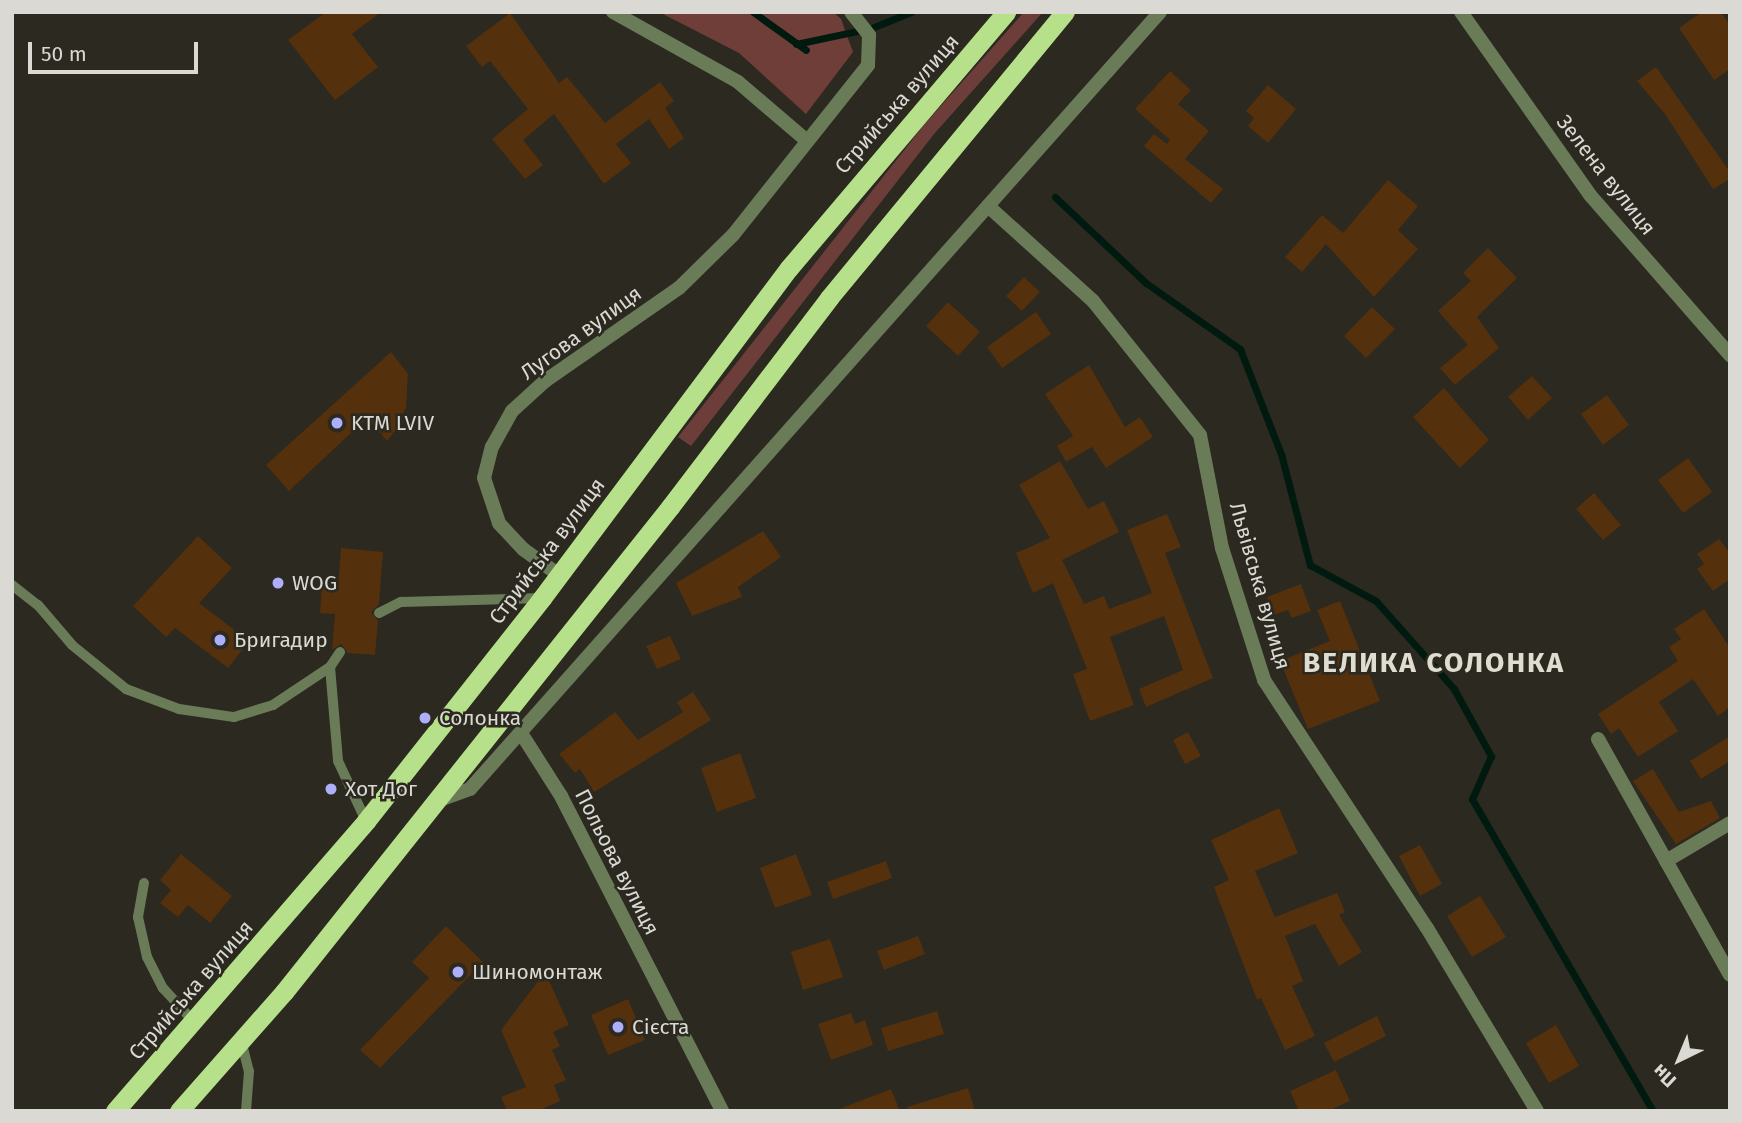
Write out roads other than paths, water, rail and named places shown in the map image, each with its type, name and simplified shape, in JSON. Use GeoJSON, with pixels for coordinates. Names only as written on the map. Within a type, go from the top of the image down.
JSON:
{"type":"FeatureCollection","features":[{"type":"Feature","properties":{"kind":"highway","name":"Стрийська вулиця"},"geometry":{"type":"LineString","coordinates":[[115,1111],[366,821],[542,598],[789,268],[1006,12]]}},
{"type":"Feature","properties":{"kind":"highway"},"geometry":{"type":"LineString","coordinates":[[179,1111],[241,1040],[437,801],[829,298],[1065,12]]}},
{"type":"Feature","properties":{"kind":"street"},"geometry":{"type":"LineString","coordinates":[[612,12],[738,82],[806,140]]}},
{"type":"Feature","properties":{"kind":"street","name":"Лугова вулиця"},"geometry":{"type":"LineString","coordinates":[[559,575],[523,550],[499,523],[484,478],[492,447],[512,411],[545,381],[680,288],[733,235],[868,65],[869,35],[851,12]]}},
{"type":"Feature","properties":{"kind":"street"},"geometry":{"type":"LineString","coordinates":[[437,801],[470,789],[1160,12]]}},
{"type":"Feature","properties":{"kind":"street","name":"Зелена вулиця"},"geometry":{"type":"LineString","coordinates":[[1461,12],[1590,195],[1730,355]]}},
{"type":"Feature","properties":{"kind":"street","name":"Львівська вулиця"},"geometry":{"type":"LineString","coordinates":[[988,206],[1093,301],[1200,435],[1222,548],[1264,680],[1427,928],[1537,1111]]}},
{"type":"Feature","properties":{"kind":"street","name":"Польова вулиця"},"geometry":{"type":"LineString","coordinates":[[521,733],[561,796],[722,1111]]}},
{"type":"Feature","properties":{"kind":"street"},"geometry":{"type":"LineString","coordinates":[[1598,740],[1730,975]]}},
{"type":"Feature","properties":{"kind":"street"},"geometry":{"type":"LineString","coordinates":[[1666,861],[1730,823]]}},
{"type":"Feature","properties":{"kind":"lane"},"geometry":{"type":"LineString","coordinates":[[12,584],[38,606],[72,645],[126,689],[179,709],[234,717],[273,705],[330,667],[340,652]]}},
{"type":"Feature","properties":{"kind":"lane"},"geometry":{"type":"LineString","coordinates":[[379,613],[401,602],[542,598]]}},
{"type":"Feature","properties":{"kind":"lane"},"geometry":{"type":"LineString","coordinates":[[330,667],[338,761],[366,821]]}},
{"type":"Feature","properties":{"kind":"lane"},"geometry":{"type":"LineString","coordinates":[[145,884],[138,917],[148,957],[163,988],[194,1022]]}},
{"type":"Feature","properties":{"kind":"lane"},"geometry":{"type":"LineString","coordinates":[[241,1040],[249,1072],[246,1111]]}},
{"type":"Feature","properties":{"kind":"waterway"},"geometry":{"type":"LineString","coordinates":[[753,12],[806,50]]}},
{"type":"Feature","properties":{"kind":"waterway"},"geometry":{"type":"LineString","coordinates":[[874,27],[911,12]]}},
{"type":"Feature","properties":{"kind":"waterway"},"geometry":{"type":"LineString","coordinates":[[796,44],[857,31]]}},
{"type":"Feature","properties":{"kind":"waterway"},"geometry":{"type":"LineString","coordinates":[[1055,197],[1146,283],[1240,349],[1281,454],[1310,565],[1376,601],[1454,689],[1491,756],[1472,799],[1653,1111]]}},
{"type":"Feature","properties":{"kind":"place","name":"KTM LVIV"},"geometry":{"type":"Point","coordinates":[337,423]}},
{"type":"Feature","properties":{"kind":"place","name":"WOG"},"geometry":{"type":"Point","coordinates":[278,583]}},
{"type":"Feature","properties":{"kind":"place","name":"Бригадир"},"geometry":{"type":"Point","coordinates":[220,640]}},
{"type":"Feature","properties":{"kind":"place","name":"Солонка"},"geometry":{"type":"Point","coordinates":[425,718]}},
{"type":"Feature","properties":{"kind":"place","name":"Хот Дог"},"geometry":{"type":"Point","coordinates":[331,789]}},
{"type":"Feature","properties":{"kind":"place","name":"Шиномонтаж"},"geometry":{"type":"Point","coordinates":[458,972]}},
{"type":"Feature","properties":{"kind":"place","name":"Сієста"},"geometry":{"type":"Point","coordinates":[618,1027]}},
{"type":"Feature","properties":{"kind":"district","name":"ВЕЛИКА СОЛОНКА"},"geometry":{"type":"Point","coordinates":[1434,663]}}]}
